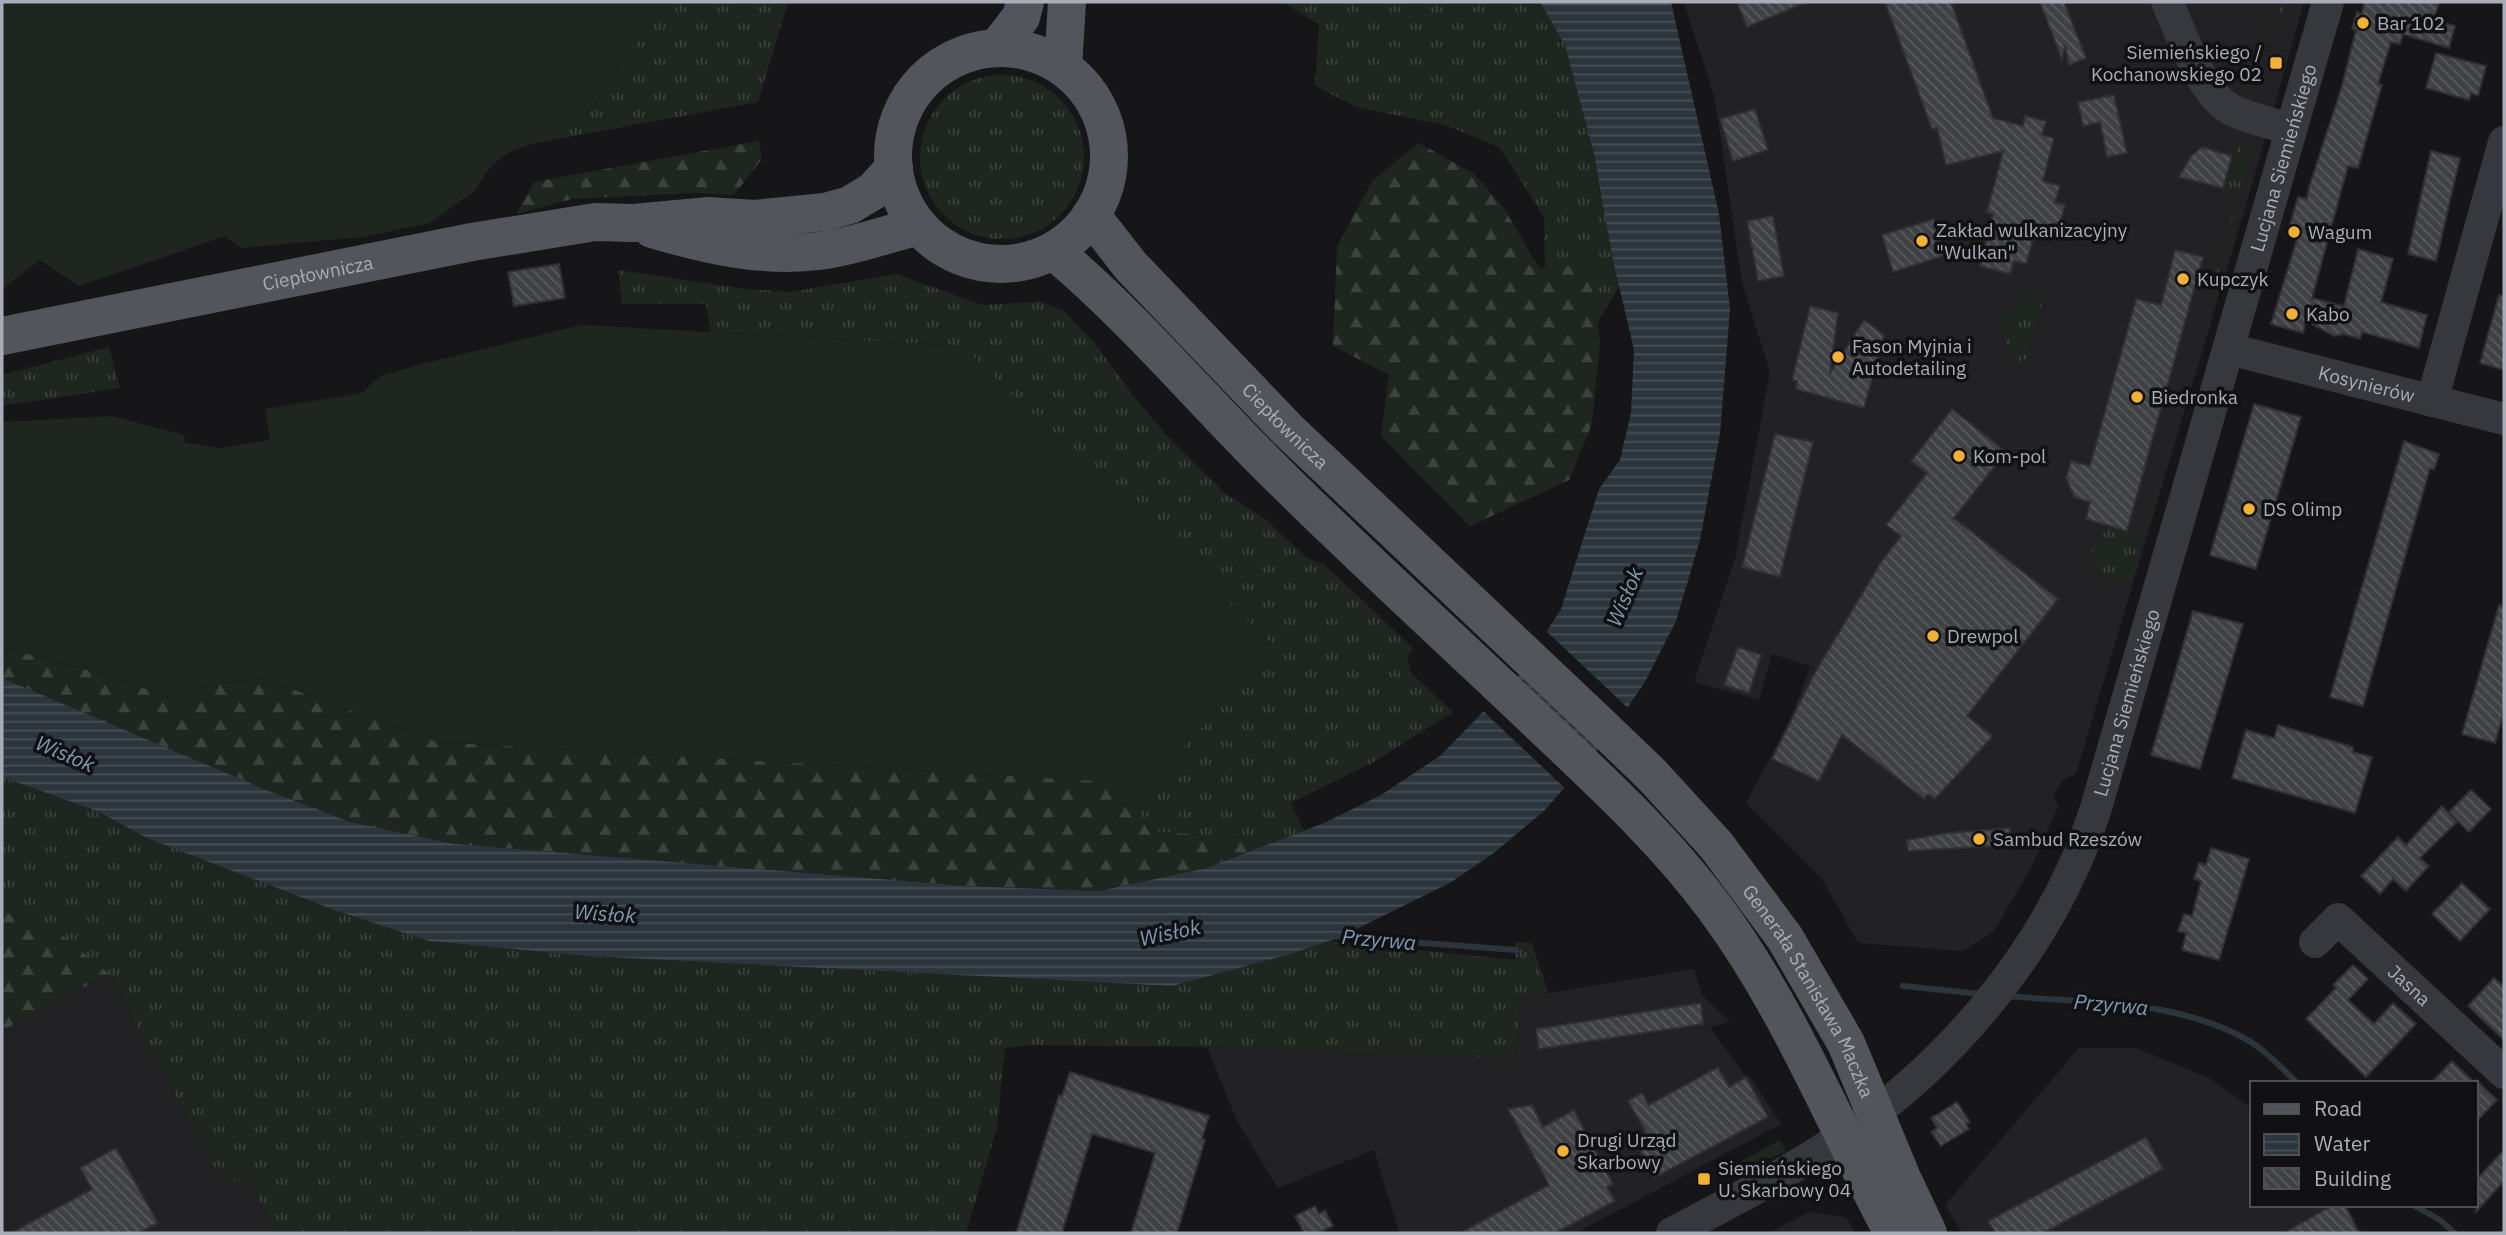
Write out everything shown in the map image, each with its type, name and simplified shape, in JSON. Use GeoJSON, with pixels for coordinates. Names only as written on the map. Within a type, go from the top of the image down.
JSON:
{"type":"FeatureCollection","features":[{"type":"Feature","properties":{"kind":"main road"},"geometry":{"type":"LineString","coordinates":[[997,48],[1021,17],[1025,2]]}},
{"type":"Feature","properties":{"kind":"main road"},"geometry":{"type":"LineString","coordinates":[[1063,67],[1067,2]]}},
{"type":"Feature","properties":{"kind":"main road"},"geometry":{"type":"LineString","coordinates":[[997,48],[1031,53],[1063,67],[1087,90],[1103,119],[1109,152],[1108,163],[1105,185],[1091,215],[1070,242],[1056,253],[1028,262],[998,264],[968,258],[942,245],[919,226],[906,209],[894,168],[894,143],[900,119],[917,89],[942,65],[978,51],[997,48]]}},
{"type":"Feature","properties":{"kind":"main road","name":"Ciepłownicza"},"geometry":{"type":"LineString","coordinates":[[2,336],[484,240],[595,222],[634,223],[709,216],[754,219],[825,212],[850,205],[873,191],[894,168]]}},
{"type":"Feature","properties":{"kind":"main road","name":"Ciepłownicza"},"geometry":{"type":"LineString","coordinates":[[1091,215],[1130,265],[1287,429],[1652,775]]}},
{"type":"Feature","properties":{"kind":"main road","name":"Ciepłownicza"},"geometry":{"type":"LineString","coordinates":[[634,223],[702,244],[780,253],[820,251],[919,226]]}},
{"type":"Feature","properties":{"kind":"main road","name":"Ciepłownicza"},"geometry":{"type":"LineString","coordinates":[[1056,253],[1101,291],[1281,478],[1624,804]]}},
{"type":"Feature","properties":{"kind":"main road","name":"Generała Stanisława Maczka"},"geometry":{"type":"LineString","coordinates":[[1652,775],[1716,845],[1785,938],[1846,1043],[1928,1233]]}},
{"type":"Feature","properties":{"kind":"main road","name":"Generała Stanisława Maczka"},"geometry":{"type":"LineString","coordinates":[[1624,804],[1680,864],[1715,909],[1761,979],[1893,1233]]}},
{"type":"Feature","properties":{"kind":"street"},"geometry":{"type":"LineString","coordinates":[[2168,2],[2205,82],[2219,100],[2232,110],[2290,129]]}},
{"type":"Feature","properties":{"kind":"street","name":"Lucjana Siemieńskiego"},"geometry":{"type":"LineString","coordinates":[[1672,1233],[1843,1136],[1875,1112],[1952,1043],[1997,993],[2054,908],[2087,836],[2328,2]]}},
{"type":"Feature","properties":{"kind":"street"},"geometry":{"type":"LineString","coordinates":[[2432,401],[2504,142]]}},
{"type":"Feature","properties":{"kind":"street","name":"Kosynierów"},"geometry":{"type":"LineString","coordinates":[[2229,349],[2504,419]]}},
{"type":"Feature","properties":{"kind":"street","name":"Jasna"},"geometry":{"type":"LineString","coordinates":[[2315,942],[2338,919],[2504,1073]]}},
{"type":"Feature","properties":{"kind":"shaded area"},"geometry":{"type":"Polygon","coordinates":[[[1684,2],[2304,2],[2076,774],[2063,780],[2053,797],[2059,805],[2031,868],[1994,931],[1963,951],[1857,941],[1822,879],[1746,803],[1792,716],[1810,666],[1772,654],[1759,700],[1694,682],[1735,559],[1770,372],[1742,283],[1715,100],[1684,2]]]}},
{"type":"Feature","properties":{"kind":"shaded area"},"geometry":{"type":"Polygon","coordinates":[[[1694,969],[1702,995],[1730,1022],[1710,1027],[1746,1077],[1749,1075],[1781,1124],[1576,1233],[1399,1233],[1374,1150],[1278,1188],[1237,1121],[1207,1047],[1516,1057],[1520,998],[1694,969]]]}},
{"type":"Feature","properties":{"kind":"shaded area"},"geometry":{"type":"Polygon","coordinates":[[[109,974],[225,1185],[245,1176],[276,1233],[2,1233],[2,1031],[109,974]]]}},
{"type":"Feature","properties":{"kind":"shaded area"},"geometry":{"type":"Polygon","coordinates":[[[2079,1048],[2136,1048],[2209,1078],[2250,1107],[2250,1207],[2346,1207],[2362,1233],[1962,1233],[1945,1205],[2079,1048]]]}},
{"type":"Feature","properties":{"kind":"shaded area"},"geometry":{"type":"Polygon","coordinates":[[[1809,1212],[1846,1217],[1856,1233],[1769,1233],[1809,1212]]]}},
{"type":"Feature","properties":{"kind":"green space"},"geometry":{"type":"Polygon","coordinates":[[[2,2],[664,2],[636,46],[611,78],[561,128],[536,143],[511,151],[499,159],[488,170],[476,190],[430,223],[364,237],[241,248],[225,236],[79,286],[39,260],[2,290],[2,2]]]}},
{"type":"Feature","properties":{"kind":"green space"},"geometry":{"type":"Polygon","coordinates":[[[664,2],[788,2],[758,102],[536,143],[575,115],[592,98],[638,42],[664,2]]]}},
{"type":"Feature","properties":{"kind":"green space"},"geometry":{"type":"Polygon","coordinates":[[[1283,2],[1540,2],[1565,45],[1594,154],[1619,286],[1597,324],[1588,265],[1545,268],[1544,217],[1499,147],[1445,125],[1356,107],[1315,86],[1319,25],[1283,2]]]}},
{"type":"Feature","properties":{"kind":"green space"},"geometry":{"type":"Polygon","coordinates":[[[2283,2],[2288,2],[2263,48],[2252,91],[2244,90],[2257,49],[2276,19],[2283,2]]]}},
{"type":"Feature","properties":{"kind":"green space"},"geometry":{"type":"Polygon","coordinates":[[[1002,75],[1033,81],[1060,99],[1078,126],[1084,157],[1078,188],[1060,215],[1033,233],[1002,239],[971,233],[944,215],[926,188],[920,157],[926,126],[944,99],[971,81],[1002,75]]]}},
{"type":"Feature","properties":{"kind":"green space"},"geometry":{"type":"Polygon","coordinates":[[[2240,140],[2249,144],[2252,156],[2213,293],[2210,293],[2238,196],[2225,192],[2240,140]]]}},
{"type":"Feature","properties":{"kind":"green space"},"geometry":{"type":"Polygon","coordinates":[[[759,141],[762,159],[734,195],[694,193],[572,199],[516,214],[534,182],[759,141]]]}},
{"type":"Feature","properties":{"kind":"green space"},"geometry":{"type":"Polygon","coordinates":[[[1419,143],[1474,174],[1504,208],[1539,268],[1588,264],[1600,342],[1592,424],[1569,480],[1470,526],[1381,436],[1389,375],[1333,346],[1337,247],[1372,181],[1419,143]]]}},
{"type":"Feature","properties":{"kind":"green space"},"geometry":{"type":"Polygon","coordinates":[[[618,270],[746,289],[791,292],[897,274],[982,305],[1041,302],[1064,311],[1094,342],[1169,438],[1226,494],[1264,518],[1307,558],[1325,565],[1413,648],[1407,657],[1411,673],[1453,712],[1372,763],[1291,803],[1304,831],[1263,847],[1242,838],[1149,831],[1122,782],[1149,784],[962,346],[711,332],[706,304],[622,304],[618,270]]]}},
{"type":"Feature","properties":{"kind":"green space"},"geometry":{"type":"Polygon","coordinates":[[[2035,289],[2043,294],[2042,303],[2027,358],[2019,362],[2013,358],[1999,320],[2035,289]]]}},
{"type":"Feature","properties":{"kind":"green space"},"geometry":{"type":"Polygon","coordinates":[[[581,325],[962,346],[1277,648],[1149,784],[438,742],[262,678],[197,687],[197,707],[114,677],[2,647],[2,422],[112,416],[184,435],[185,443],[221,448],[270,440],[265,409],[362,393],[380,376],[581,325]]]}},
{"type":"Feature","properties":{"kind":"green space"},"geometry":{"type":"Polygon","coordinates":[[[109,347],[120,388],[2,406],[2,375],[109,347]]]}},
{"type":"Feature","properties":{"kind":"green space"},"geometry":{"type":"Polygon","coordinates":[[[2149,504],[2152,504],[2131,578],[2127,582],[2116,580],[2110,589],[2094,564],[2092,548],[2109,526],[2140,534],[2149,504]]]}},
{"type":"Feature","properties":{"kind":"green space"},"geometry":{"type":"Polygon","coordinates":[[[2,647],[114,677],[196,707],[197,687],[262,678],[438,742],[1122,782],[1149,831],[1242,838],[1263,847],[1207,868],[1099,891],[966,886],[455,844],[350,822],[269,791],[2,678],[2,647]]]}},
{"type":"Feature","properties":{"kind":"green space"},"geometry":{"type":"Polygon","coordinates":[[[2,777],[97,811],[147,838],[429,941],[588,956],[1172,986],[1329,941],[1515,960],[1516,942],[1532,943],[1548,993],[1520,998],[1516,1057],[1508,1058],[1207,1047],[1030,1045],[1005,1048],[997,1128],[966,1233],[276,1233],[245,1176],[225,1186],[109,974],[56,930],[2,911],[2,777]]]}},
{"type":"Feature","properties":{"kind":"green space"},"geometry":{"type":"Polygon","coordinates":[[[2,911],[56,930],[109,974],[2,1031],[2,911]]]}},
{"type":"Feature","properties":{"kind":"green space"},"geometry":{"type":"Polygon","coordinates":[[[1780,1140],[1786,1152],[1733,1172],[1730,1167],[1780,1140]]]}},
{"type":"Feature","properties":{"kind":"water","name":"Wisłok"},"geometry":{"type":"Polygon","coordinates":[[[1540,2],[1671,2],[1719,214],[1730,309],[1720,434],[1700,540],[1676,621],[1645,682],[1602,745],[1544,811],[1495,852],[1450,883],[1338,938],[1287,955],[1172,986],[588,956],[429,941],[337,911],[147,838],[97,811],[2,777],[2,678],[269,791],[350,822],[455,844],[966,886],[1099,891],[1207,868],[1324,823],[1381,795],[1440,756],[1519,675],[1561,609],[1599,489],[1620,460],[1631,413],[1634,350],[1613,260],[1594,154],[1565,45],[1540,2]]]}},
{"type":"Feature","properties":{"kind":"pier"},"geometry":{"type":"Polygon","coordinates":[[[1544,629],[1630,710],[1603,749],[1519,670],[1544,629]]]}},
{"type":"Feature","properties":{"kind":"pier"},"geometry":{"type":"Polygon","coordinates":[[[1514,676],[1598,755],[1567,790],[1481,709],[1514,676]]]}},
{"type":"Feature","properties":{"kind":"building"},"geometry":{"type":"Polygon","coordinates":[[[1737,2],[1807,2],[1747,27],[1737,2]]]}},
{"type":"Feature","properties":{"kind":"building"},"geometry":{"type":"Polygon","coordinates":[[[1885,2],[1951,2],[1993,118],[2023,126],[2025,116],[2046,121],[2042,135],[2054,138],[2043,181],[2060,186],[2055,202],[2065,205],[2057,235],[2048,233],[2046,239],[2034,236],[2026,264],[2014,261],[2010,274],[1980,266],[1993,214],[1987,212],[2003,151],[1946,165],[1937,128],[1932,129],[1885,2]]]}},
{"type":"Feature","properties":{"kind":"building"},"geometry":{"type":"Polygon","coordinates":[[[2040,2],[2064,2],[2086,58],[2069,65],[2065,46],[2062,60],[2040,2]]]}},
{"type":"Feature","properties":{"kind":"building"},"geometry":{"type":"Polygon","coordinates":[[[2364,2],[2439,2],[2434,20],[2455,26],[2449,48],[2403,34],[2400,44],[2391,42],[2378,84],[2382,85],[2358,168],[2348,166],[2312,298],[2344,306],[2358,249],[2393,259],[2381,302],[2427,315],[2419,348],[2362,332],[2360,339],[2344,334],[2334,336],[2306,321],[2303,333],[2271,324],[2297,239],[2287,235],[2298,197],[2307,199],[2341,89],[2356,30],[2352,29],[2357,12],[2362,14],[2364,2]]]}},
{"type":"Feature","properties":{"kind":"building"},"geometry":{"type":"Polygon","coordinates":[[[2436,53],[2486,66],[2478,96],[2471,93],[2469,100],[2426,88],[2436,53]]]}},
{"type":"Feature","properties":{"kind":"building"},"geometry":{"type":"Polygon","coordinates":[[[2114,95],[2127,153],[2107,157],[2100,122],[2083,126],[2078,102],[2114,95]]]}},
{"type":"Feature","properties":{"kind":"building"},"geometry":{"type":"Polygon","coordinates":[[[1755,109],[1768,150],[1733,161],[1720,119],[1755,109]]]}},
{"type":"Feature","properties":{"kind":"building"},"geometry":{"type":"Polygon","coordinates":[[[2202,147],[2232,156],[2223,188],[2179,177],[2191,156],[2202,147]]]}},
{"type":"Feature","properties":{"kind":"building"},"geometry":{"type":"Polygon","coordinates":[[[2431,151],[2460,158],[2436,261],[2408,254],[2431,151]]]}},
{"type":"Feature","properties":{"kind":"building"},"geometry":{"type":"Polygon","coordinates":[[[1773,216],[1784,276],[1758,281],[1747,221],[1773,216]]]}},
{"type":"Feature","properties":{"kind":"building"},"geometry":{"type":"Polygon","coordinates":[[[1934,219],[1946,255],[1893,272],[1882,235],[1934,219]]]}},
{"type":"Feature","properties":{"kind":"building","name":"Biedronka"},"geometry":{"type":"Polygon","coordinates":[[[2175,250],[2203,257],[2127,531],[2086,519],[2090,502],[2074,497],[2066,478],[2071,461],[2090,466],[2136,299],[2161,305],[2175,250]]]}},
{"type":"Feature","properties":{"kind":"building"},"geometry":{"type":"Polygon","coordinates":[[[559,264],[565,298],[514,306],[508,272],[559,264]]]}},
{"type":"Feature","properties":{"kind":"building"},"geometry":{"type":"Polygon","coordinates":[[[2499,295],[2504,296],[2504,370],[2480,363],[2499,295]]]}},
{"type":"Feature","properties":{"kind":"building","name":"Fason Myjnia i Autodetailing"},"geometry":{"type":"Polygon","coordinates":[[[1810,306],[1838,313],[1830,373],[1864,320],[1884,335],[1864,408],[1796,389],[1797,381],[1792,380],[1810,306]]]}},
{"type":"Feature","properties":{"kind":"building","name":"DS Olimp"},"geometry":{"type":"Polygon","coordinates":[[[2254,404],[2301,417],[2256,569],[2210,555],[2254,404]]]}},
{"type":"Feature","properties":{"kind":"building","name":"Drewpol"},"geometry":{"type":"Polygon","coordinates":[[[1952,409],[2006,452],[1954,518],[2058,599],[1967,716],[1993,736],[1935,799],[1928,794],[1924,799],[1842,735],[1819,781],[1772,759],[1814,674],[1881,562],[1901,536],[1886,525],[1927,473],[1911,461],[1952,409]]]}},
{"type":"Feature","properties":{"kind":"building"},"geometry":{"type":"Polygon","coordinates":[[[1775,434],[1813,442],[1780,577],[1742,567],[1775,434]]]}},
{"type":"Feature","properties":{"kind":"building"},"geometry":{"type":"Polygon","coordinates":[[[2404,441],[2439,454],[2434,470],[2430,468],[2363,706],[2330,697],[2404,441]]]}},
{"type":"Feature","properties":{"kind":"building"},"geometry":{"type":"Polygon","coordinates":[[[2499,605],[2504,606],[2504,711],[2495,743],[2462,734],[2499,605]]]}},
{"type":"Feature","properties":{"kind":"building"},"geometry":{"type":"Polygon","coordinates":[[[2193,611],[2243,624],[2200,769],[2151,755],[2193,611]]]}},
{"type":"Feature","properties":{"kind":"building"},"geometry":{"type":"Polygon","coordinates":[[[1738,647],[1761,655],[1749,693],[1724,685],[1738,647]]]}},
{"type":"Feature","properties":{"kind":"building"},"geometry":{"type":"Polygon","coordinates":[[[2278,725],[2353,747],[2353,752],[2372,757],[2355,813],[2232,778],[2246,730],[2274,738],[2278,725]]]}},
{"type":"Feature","properties":{"kind":"building"},"geometry":{"type":"Polygon","coordinates":[[[2471,790],[2491,809],[2469,832],[2449,812],[2471,790]]]}},
{"type":"Feature","properties":{"kind":"building"},"geometry":{"type":"Polygon","coordinates":[[[2442,806],[2457,822],[2420,858],[2429,866],[2406,891],[2393,879],[2380,894],[2361,876],[2398,837],[2406,845],[2442,806]]]}},
{"type":"Feature","properties":{"kind":"building","name":"Sambud Rzeszów"},"geometry":{"type":"Polygon","coordinates":[[[2010,828],[2011,845],[1908,851],[1907,840],[1947,833],[2010,828]]]}},
{"type":"Feature","properties":{"kind":"building"},"geometry":{"type":"Polygon","coordinates":[[[2211,848],[2249,859],[2219,960],[2182,950],[2186,933],[2178,931],[2184,914],[2192,916],[2201,881],[2194,879],[2199,863],[2206,865],[2211,848]]]}},
{"type":"Feature","properties":{"kind":"building"},"geometry":{"type":"Polygon","coordinates":[[[2462,883],[2490,909],[2460,941],[2432,914],[2462,883]]]}},
{"type":"Feature","properties":{"kind":"building"},"geometry":{"type":"Polygon","coordinates":[[[2353,965],[2368,979],[2348,1000],[2374,1024],[2393,1003],[2416,1024],[2366,1077],[2306,1019],[2336,988],[2333,985],[2353,965]]]}},
{"type":"Feature","properties":{"kind":"building"},"geometry":{"type":"Polygon","coordinates":[[[2494,978],[2504,987],[2504,1040],[2468,1006],[2494,978]]]}},
{"type":"Feature","properties":{"kind":"building"},"geometry":{"type":"Polygon","coordinates":[[[1701,1003],[1703,1024],[1539,1049],[1536,1029],[1701,1003]]]}},
{"type":"Feature","properties":{"kind":"building"},"geometry":{"type":"Polygon","coordinates":[[[2452,1061],[2473,1081],[2433,1081],[2452,1061]]]}},
{"type":"Feature","properties":{"kind":"building"},"geometry":{"type":"Polygon","coordinates":[[[1718,1067],[1729,1087],[1746,1077],[1768,1117],[1654,1178],[1634,1138],[1646,1132],[1628,1101],[1642,1093],[1649,1105],[1718,1067]]]}},
{"type":"Feature","properties":{"kind":"building"},"geometry":{"type":"Polygon","coordinates":[[[1070,1072],[1209,1116],[1202,1139],[1205,1140],[1177,1233],[1131,1233],[1155,1153],[1092,1134],[1062,1233],[1016,1233],[1059,1095],[1062,1096],[1070,1072]]]}},
{"type":"Feature","properties":{"kind":"building"},"geometry":{"type":"Polygon","coordinates":[[[2478,1082],[2497,1100],[2478,1120],[2478,1082]]]}},
{"type":"Feature","properties":{"kind":"building"},"geometry":{"type":"Polygon","coordinates":[[[1957,1102],[1970,1122],[1966,1124],[1969,1129],[1941,1146],[1931,1132],[1937,1128],[1931,1118],[1957,1102]]]}},
{"type":"Feature","properties":{"kind":"building","name":"Drugi Urząd Skarbowy"},"geometry":{"type":"Polygon","coordinates":[[[1532,1105],[1543,1127],[1574,1110],[1613,1184],[1607,1187],[1615,1201],[1555,1233],[1460,1233],[1549,1185],[1508,1109],[1532,1105]]]}},
{"type":"Feature","properties":{"kind":"building"},"geometry":{"type":"Polygon","coordinates":[[[2146,1137],[2163,1169],[2043,1233],[1995,1233],[1988,1221],[2146,1137]]]}},
{"type":"Feature","properties":{"kind":"building"},"geometry":{"type":"Polygon","coordinates":[[[116,1148],[158,1223],[138,1233],[11,1233],[92,1189],[80,1168],[116,1148]]]}},
{"type":"Feature","properties":{"kind":"building"},"geometry":{"type":"Polygon","coordinates":[[[2504,1150],[2504,1181],[2476,1212],[2478,1178],[2504,1150]]]}},
{"type":"Feature","properties":{"kind":"building"},"geometry":{"type":"Polygon","coordinates":[[[1315,1206],[1319,1214],[1325,1210],[1333,1226],[1319,1233],[1304,1233],[1295,1216],[1315,1206]]]}},
{"type":"Feature","properties":{"kind":"building"},"geometry":{"type":"Polygon","coordinates":[[[2330,1207],[2346,1207],[2359,1233],[2284,1233],[2330,1207]]]}},
{"type":"Feature","properties":{"kind":"waterway","name":"Przyrwa"},"geometry":{"type":"LineString","coordinates":[[1330,936],[1516,950]]}},
{"type":"Feature","properties":{"kind":"waterway","name":"Przyrwa"},"geometry":{"type":"LineString","coordinates":[[1903,986],[1982,994]]}},
{"type":"Feature","properties":{"kind":"waterway","name":"Przyrwa"},"geometry":{"type":"LineString","coordinates":[[2006,996],[2128,1005],[2188,1016],[2216,1025],[2251,1042],[2295,1081]]}},
{"type":"Feature","properties":{"kind":"waterway","name":"Przyrwa"},"geometry":{"type":"LineString","coordinates":[[2417,1207],[2440,1220],[2455,1233]]}},
{"type":"Feature","properties":{"kind":"place","name":"Bar 102"},"geometry":{"type":"Point","coordinates":[2363,23]}},
{"type":"Feature","properties":{"kind":"place","name":"Siemieńskiego / Kochanowskiego 02"},"geometry":{"type":"Point","coordinates":[2276,63]}},
{"type":"Feature","properties":{"kind":"place","name":"Wagum"},"geometry":{"type":"Point","coordinates":[2294,232]}},
{"type":"Feature","properties":{"kind":"place","name":"Zakład wulkanizacyjny \"Wulkan\""},"geometry":{"type":"Point","coordinates":[1922,241]}},
{"type":"Feature","properties":{"kind":"place","name":"Kupczyk"},"geometry":{"type":"Point","coordinates":[2183,279]}},
{"type":"Feature","properties":{"kind":"place","name":"Kabo"},"geometry":{"type":"Point","coordinates":[2292,314]}},
{"type":"Feature","properties":{"kind":"place","name":"Fason Myjnia i Autodetailing"},"geometry":{"type":"Point","coordinates":[1838,357]}},
{"type":"Feature","properties":{"kind":"place","name":"Biedronka"},"geometry":{"type":"Point","coordinates":[2137,397]}},
{"type":"Feature","properties":{"kind":"place","name":"Kom-pol"},"geometry":{"type":"Point","coordinates":[1959,456]}},
{"type":"Feature","properties":{"kind":"place","name":"DS Olimp"},"geometry":{"type":"Point","coordinates":[2249,509]}},
{"type":"Feature","properties":{"kind":"place","name":"Drewpol"},"geometry":{"type":"Point","coordinates":[1933,636]}},
{"type":"Feature","properties":{"kind":"place","name":"Sambud Rzeszów"},"geometry":{"type":"Point","coordinates":[1979,839]}},
{"type":"Feature","properties":{"kind":"place","name":"Drugi Urząd Skarbowy"},"geometry":{"type":"Point","coordinates":[1563,1151]}},
{"type":"Feature","properties":{"kind":"place","name":"Siemieńskiego U. Skarbowy 04"},"geometry":{"type":"Point","coordinates":[1704,1179]}}]}
